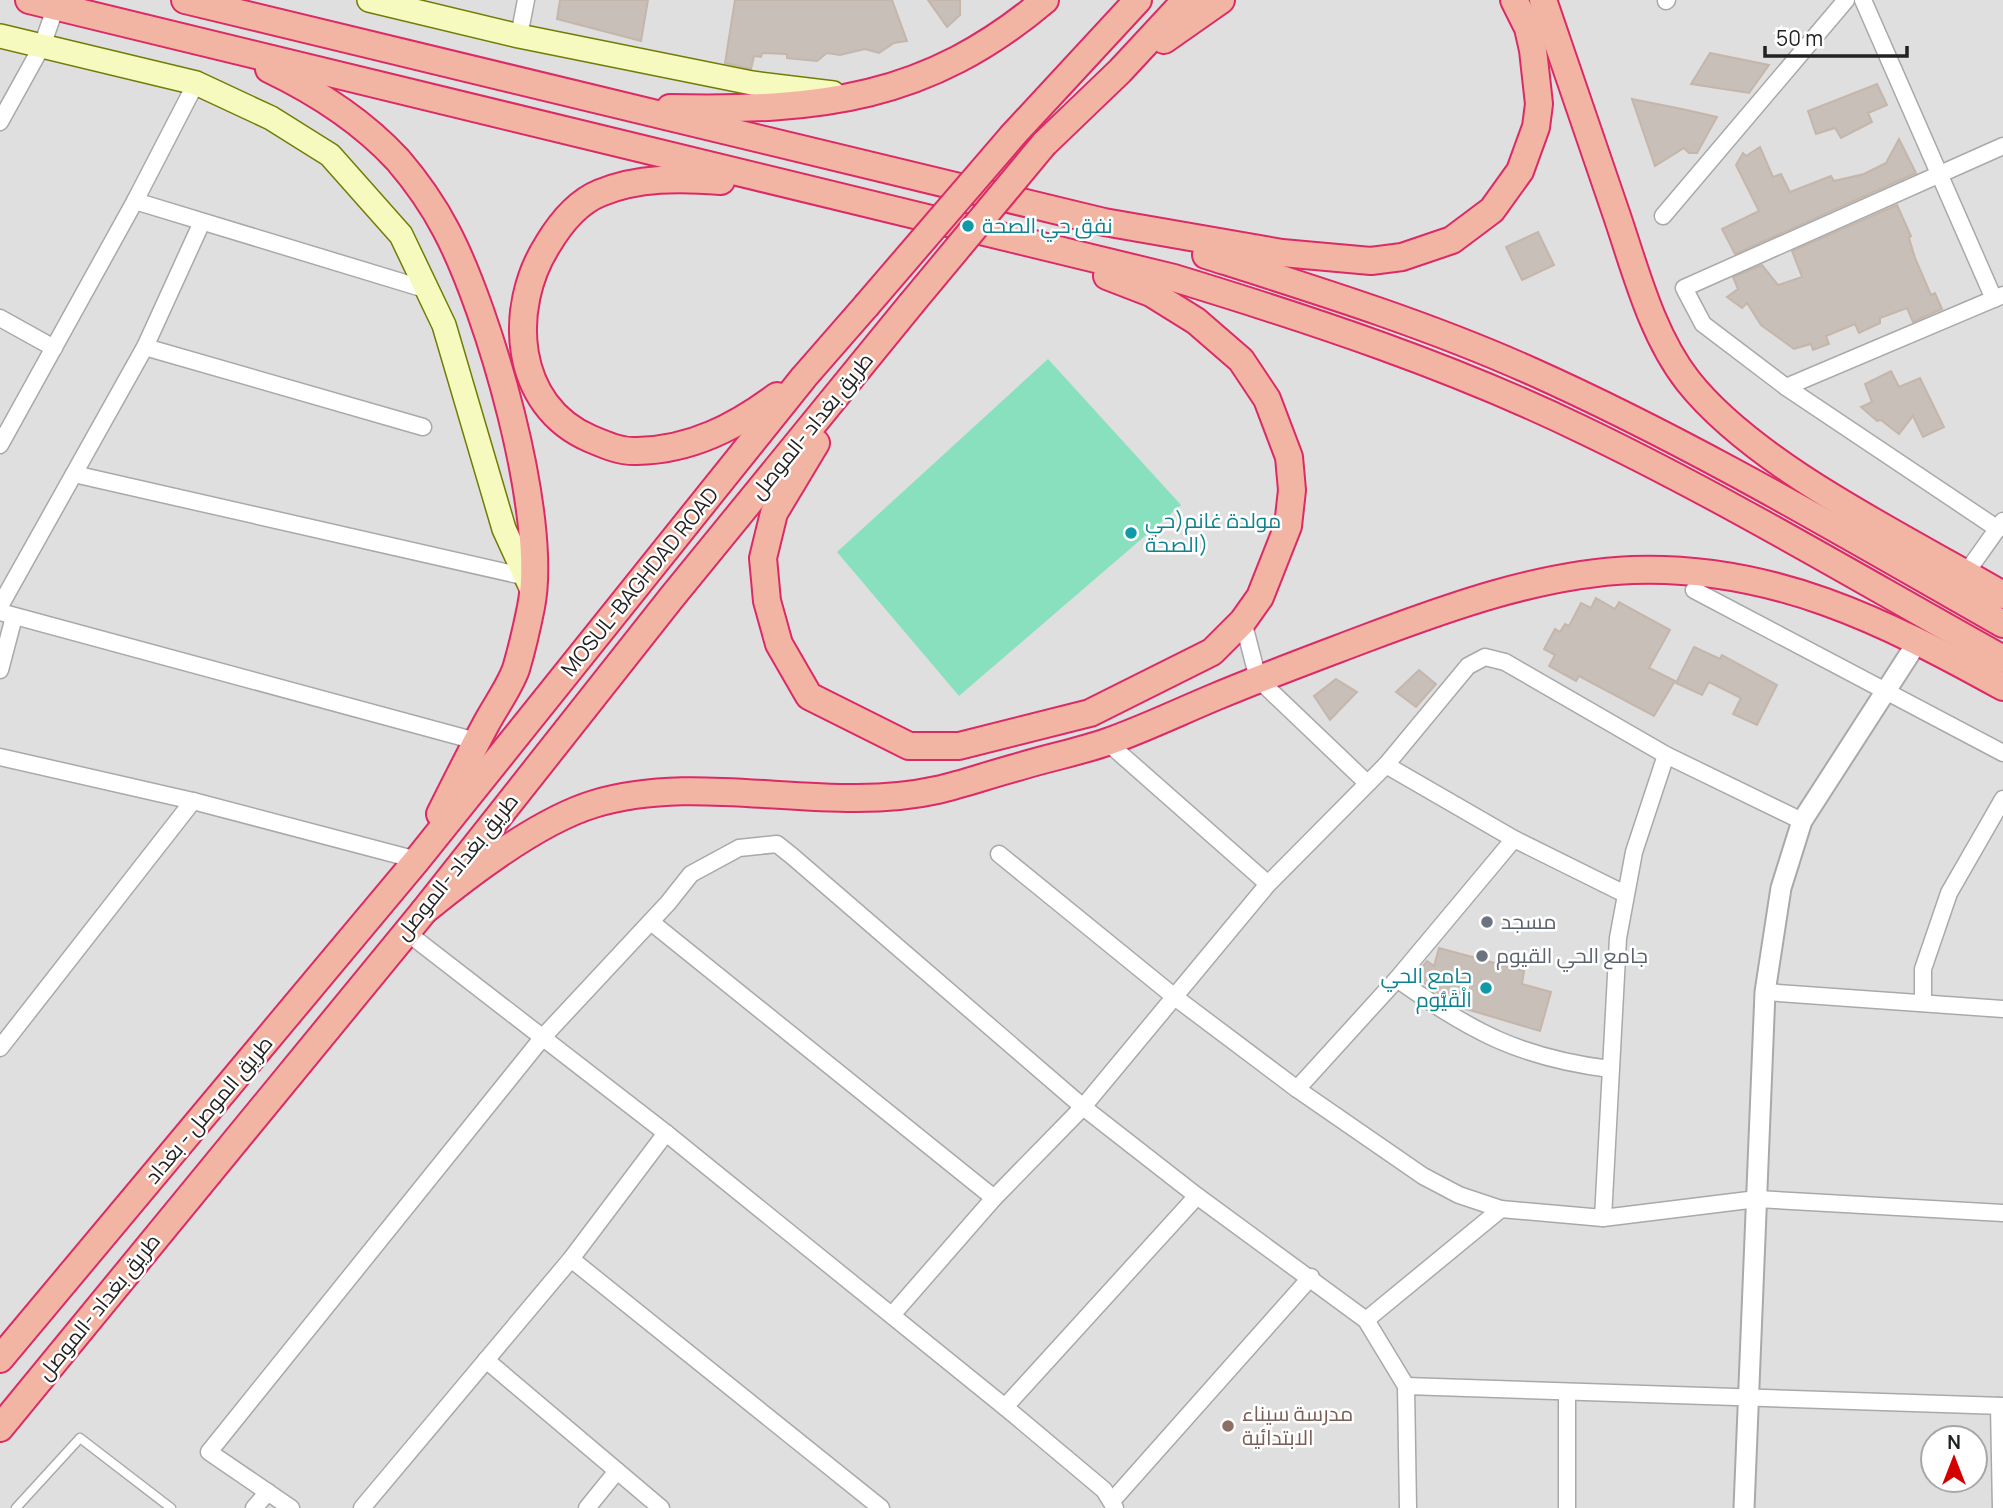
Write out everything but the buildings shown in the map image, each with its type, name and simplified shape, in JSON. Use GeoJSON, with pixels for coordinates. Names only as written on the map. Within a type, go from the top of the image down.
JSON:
{"type":"FeatureCollection","features":[{"type":"Feature","properties":{"kind":"highway"},"geometry":{"type":"LineString","coordinates":[[29,0],[1174,278],[1242,299],[1459,377],[1578,427],[1641,458],[2003,659]]}},
{"type":"Feature","properties":{"kind":"highway"},"geometry":{"type":"LineString","coordinates":[[185,0],[629,106],[729,134],[919,176],[1104,222],[1256,249],[1371,261],[1402,257],[1452,240],[1473,226],[1507,193],[1520,171],[1536,127],[1539,104],[1528,28],[1514,0]]}},
{"type":"Feature","properties":{"kind":"highway"},"geometry":{"type":"LineString","coordinates":[[629,106],[775,107],[864,94],[934,73],[1006,30],[1045,0]]}},
{"type":"Feature","properties":{"kind":"highway","name":"MOSUL-BAGHDAD ROAD"},"geometry":{"type":"LineString","coordinates":[[418,860],[804,377],[1013,135],[1138,0]]}},
{"type":"Feature","properties":{"kind":"highway"},"geometry":{"type":"LineString","coordinates":[[1120,71],[1186,0]]}},
{"type":"Feature","properties":{"kind":"highway"},"geometry":{"type":"LineString","coordinates":[[1120,71],[1221,0]]}},
{"type":"Feature","properties":{"kind":"highway"},"geometry":{"type":"LineString","coordinates":[[1544,0],[1638,279],[1671,357],[1690,383],[1749,440],[1833,496],[2003,624]]}},
{"type":"Feature","properties":{"kind":"highway"},"geometry":{"type":"LineString","coordinates":[[206,44],[271,70],[305,88],[366,129],[398,160],[446,229],[480,311],[510,414],[529,514],[530,585],[515,671],[418,860]]}},
{"type":"Feature","properties":{"kind":"highway","name":"طريق بغداد -الموصل"},"geometry":{"type":"LineString","coordinates":[[0,1428],[424,911],[672,597],[911,304],[1044,144],[1120,71]]}},
{"type":"Feature","properties":{"kind":"highway"},"geometry":{"type":"LineString","coordinates":[[804,377],[725,431],[665,448],[635,452],[610,447],[564,423],[546,404],[531,379],[522,322],[526,292],[538,259],[555,232],[574,210],[598,193],[633,183],[674,179],[816,192]]}},
{"type":"Feature","properties":{"kind":"highway"},"geometry":{"type":"LineString","coordinates":[[1104,222],[1379,312],[1529,370],[1927,566],[1966,573],[2003,595]]}},
{"type":"Feature","properties":{"kind":"highway"},"geometry":{"type":"LineString","coordinates":[[862,365],[774,513],[763,558],[767,601],[779,644],[809,696],[909,746],[959,746],[1090,713],[1212,652],[1243,621],[1260,597],[1288,526],[1293,490],[1289,457],[1267,400],[1241,360],[1196,321],[1151,293],[1021,241]]}},
{"type":"Feature","properties":{"kind":"highway"},"geometry":{"type":"LineString","coordinates":[[424,911],[455,886],[552,821],[594,804],[671,793],[881,797],[934,790],[1107,742],[1258,679],[1448,608],[1568,578],[1629,570],[1688,570],[1769,583],[1831,602],[1885,625],[2003,687]]}},
{"type":"Feature","properties":{"kind":"highway"},"geometry":{"type":"LineString","coordinates":[[1885,625],[1901,603]]}},
{"type":"Feature","properties":{"kind":"highway","name":"طريق الموصل - بغداد"},"geometry":{"type":"LineString","coordinates":[[0,1359],[418,860]]}},
{"type":"Feature","properties":{"kind":"main road"},"geometry":{"type":"LineString","coordinates":[[369,0],[519,36],[752,83],[864,94]]}},
{"type":"Feature","properties":{"kind":"main road"},"geometry":{"type":"LineString","coordinates":[[0,36],[196,83],[271,118],[330,155],[401,235],[428,290],[444,325],[504,529],[530,585]]}},
{"type":"Feature","properties":{"kind":"street"},"geometry":{"type":"LineString","coordinates":[[519,36],[526,0]]}},
{"type":"Feature","properties":{"kind":"street"},"geometry":{"type":"LineString","coordinates":[[1663,216],[1846,0]]}},
{"type":"Feature","properties":{"kind":"street"},"geometry":{"type":"LineString","coordinates":[[1786,387],[1998,297],[1938,175],[1863,0]]}},
{"type":"Feature","properties":{"kind":"street"},"geometry":{"type":"LineString","coordinates":[[0,122],[42,46],[56,6]]}},
{"type":"Feature","properties":{"kind":"street"},"geometry":{"type":"LineString","coordinates":[[0,445],[135,201],[196,83]]}},
{"type":"Feature","properties":{"kind":"street"},"geometry":{"type":"LineString","coordinates":[[1966,573],[2000,525],[1786,387],[1703,324],[1684,288],[2003,146]]}},
{"type":"Feature","properties":{"kind":"street"},"geometry":{"type":"LineString","coordinates":[[135,201],[428,290]]}},
{"type":"Feature","properties":{"kind":"street"},"geometry":{"type":"LineString","coordinates":[[0,606],[145,347],[202,222]]}},
{"type":"Feature","properties":{"kind":"street"},"geometry":{"type":"LineString","coordinates":[[0,318],[54,348]]}},
{"type":"Feature","properties":{"kind":"street"},"geometry":{"type":"LineString","coordinates":[[145,347],[423,427]]}},
{"type":"Feature","properties":{"kind":"street"},"geometry":{"type":"LineString","coordinates":[[74,474],[530,585]]}},
{"type":"Feature","properties":{"kind":"street"},"geometry":{"type":"LineString","coordinates":[[1694,590],[2003,753]]}},
{"type":"Feature","properties":{"kind":"street"},"geometry":{"type":"LineString","coordinates":[[0,670],[7,614],[477,741]]}},
{"type":"Feature","properties":{"kind":"street"},"geometry":{"type":"LineString","coordinates":[[1243,621],[1258,679],[1366,782]]}},
{"type":"Feature","properties":{"kind":"street"},"geometry":{"type":"LineString","coordinates":[[1744,1508],[1765,992],[1781,888],[1802,821],[1918,641]]}},
{"type":"Feature","properties":{"kind":"street"},"geometry":{"type":"LineString","coordinates":[[892,1315],[994,1198],[1083,1107],[1268,884],[1366,782],[1386,765],[1468,666],[1485,657],[1505,662],[1666,755],[1802,821]]}},
{"type":"Feature","properties":{"kind":"street"},"geometry":{"type":"LineString","coordinates":[[1107,742],[1268,884]]}},
{"type":"Feature","properties":{"kind":"street"},"geometry":{"type":"LineString","coordinates":[[1603,1218],[1618,937],[1625,894],[1644,817],[1666,755]]}},
{"type":"Feature","properties":{"kind":"street"},"geometry":{"type":"LineString","coordinates":[[0,757],[193,802],[418,860]]}},
{"type":"Feature","properties":{"kind":"street"},"geometry":{"type":"LineString","coordinates":[[1386,765],[1514,839],[1625,894]]}},
{"type":"Feature","properties":{"kind":"street"},"geometry":{"type":"LineString","coordinates":[[1923,1003],[1923,969],[1949,893],[2003,799]]}},
{"type":"Feature","properties":{"kind":"street"},"geometry":{"type":"LineString","coordinates":[[0,1048],[193,802]]}},
{"type":"Feature","properties":{"kind":"street"},"geometry":{"type":"LineString","coordinates":[[1297,1089],[1398,979],[1514,839]]}},
{"type":"Feature","properties":{"kind":"street"},"geometry":{"type":"LineString","coordinates":[[291,1508],[209,1452],[543,1037],[691,874],[739,848],[777,844],[1083,1107],[1197,1196],[1311,1277],[1366,1320],[1406,1386],[1408,1508]]}},
{"type":"Feature","properties":{"kind":"street"},"geometry":{"type":"LineString","coordinates":[[999,854],[1176,998],[1297,1089],[1423,1176],[1460,1195],[1501,1209],[1603,1218],[1757,1199],[2003,1213]]}},
{"type":"Feature","properties":{"kind":"street"},"geometry":{"type":"LineString","coordinates":[[650,922],[994,1198]]}},
{"type":"Feature","properties":{"kind":"street"},"geometry":{"type":"LineString","coordinates":[[405,931],[666,1133],[892,1315],[1104,1490],[1113,1504],[1311,1277]]}},
{"type":"Feature","properties":{"kind":"street"},"geometry":{"type":"LineString","coordinates":[[1398,979],[1473,1028],[1512,1048],[1559,1063],[1610,1069]]}},
{"type":"Feature","properties":{"kind":"street"},"geometry":{"type":"LineString","coordinates":[[1765,992],[2003,1009]]}},
{"type":"Feature","properties":{"kind":"street"},"geometry":{"type":"LineString","coordinates":[[362,1508],[571,1259],[666,1133]]}},
{"type":"Feature","properties":{"kind":"street"},"geometry":{"type":"LineString","coordinates":[[1005,1407],[1197,1196]]}},
{"type":"Feature","properties":{"kind":"street"},"geometry":{"type":"LineString","coordinates":[[1366,1320],[1501,1209]]}},
{"type":"Feature","properties":{"kind":"street"},"geometry":{"type":"LineString","coordinates":[[571,1259],[881,1508]]}},
{"type":"Feature","properties":{"kind":"street"},"geometry":{"type":"LineString","coordinates":[[486,1360],[661,1508]]}},
{"type":"Feature","properties":{"kind":"street"},"geometry":{"type":"LineString","coordinates":[[1406,1386],[2001,1406],[2001,1508]]}},
{"type":"Feature","properties":{"kind":"street"},"geometry":{"type":"LineString","coordinates":[[1567,1392],[1567,1508]]}},
{"type":"Feature","properties":{"kind":"street"},"geometry":{"type":"LineString","coordinates":[[587,1508],[617,1471]]}},
{"type":"Feature","properties":{"kind":"street"},"geometry":{"type":"LineString","coordinates":[[254,1508],[268,1492]]}},
{"type":"Feature","properties":{"kind":"lane"},"geometry":{"type":"LineString","coordinates":[[16,1508],[80,1438],[171,1508]]}},
{"type":"Feature","properties":{"kind":"shaded area"},"geometry":{"type":"Polygon","coordinates":[[[0,0],[2003,0],[2003,1508],[0,1508],[0,0]]]}},
{"type":"Feature","properties":{"kind":"green space"},"geometry":{"type":"Polygon","coordinates":[[[1048,359],[1181,505],[959,696],[837,552],[1048,359]]]}},
{"type":"Feature","properties":{"kind":"place","name":"نفق حي الصحة"},"geometry":{"type":"Point","coordinates":[968,226]}},
{"type":"Feature","properties":{"kind":"place","name":"مولدة غانم(حي الصحة)"},"geometry":{"type":"Point","coordinates":[1131,533]}},
{"type":"Feature","properties":{"kind":"place","name":"مسجد"},"geometry":{"type":"Point","coordinates":[1487,922]}},
{"type":"Feature","properties":{"kind":"place","name":"جامع الحي القيوم"},"geometry":{"type":"Point","coordinates":[1482,956]}},
{"type":"Feature","properties":{"kind":"place","name":"جامع الحي الْقَيُّوم"},"geometry":{"type":"Point","coordinates":[1486,988]}},
{"type":"Feature","properties":{"kind":"place","name":"مدرسة سيناء الابتدائية"},"geometry":{"type":"Point","coordinates":[1228,1426]}}]}
